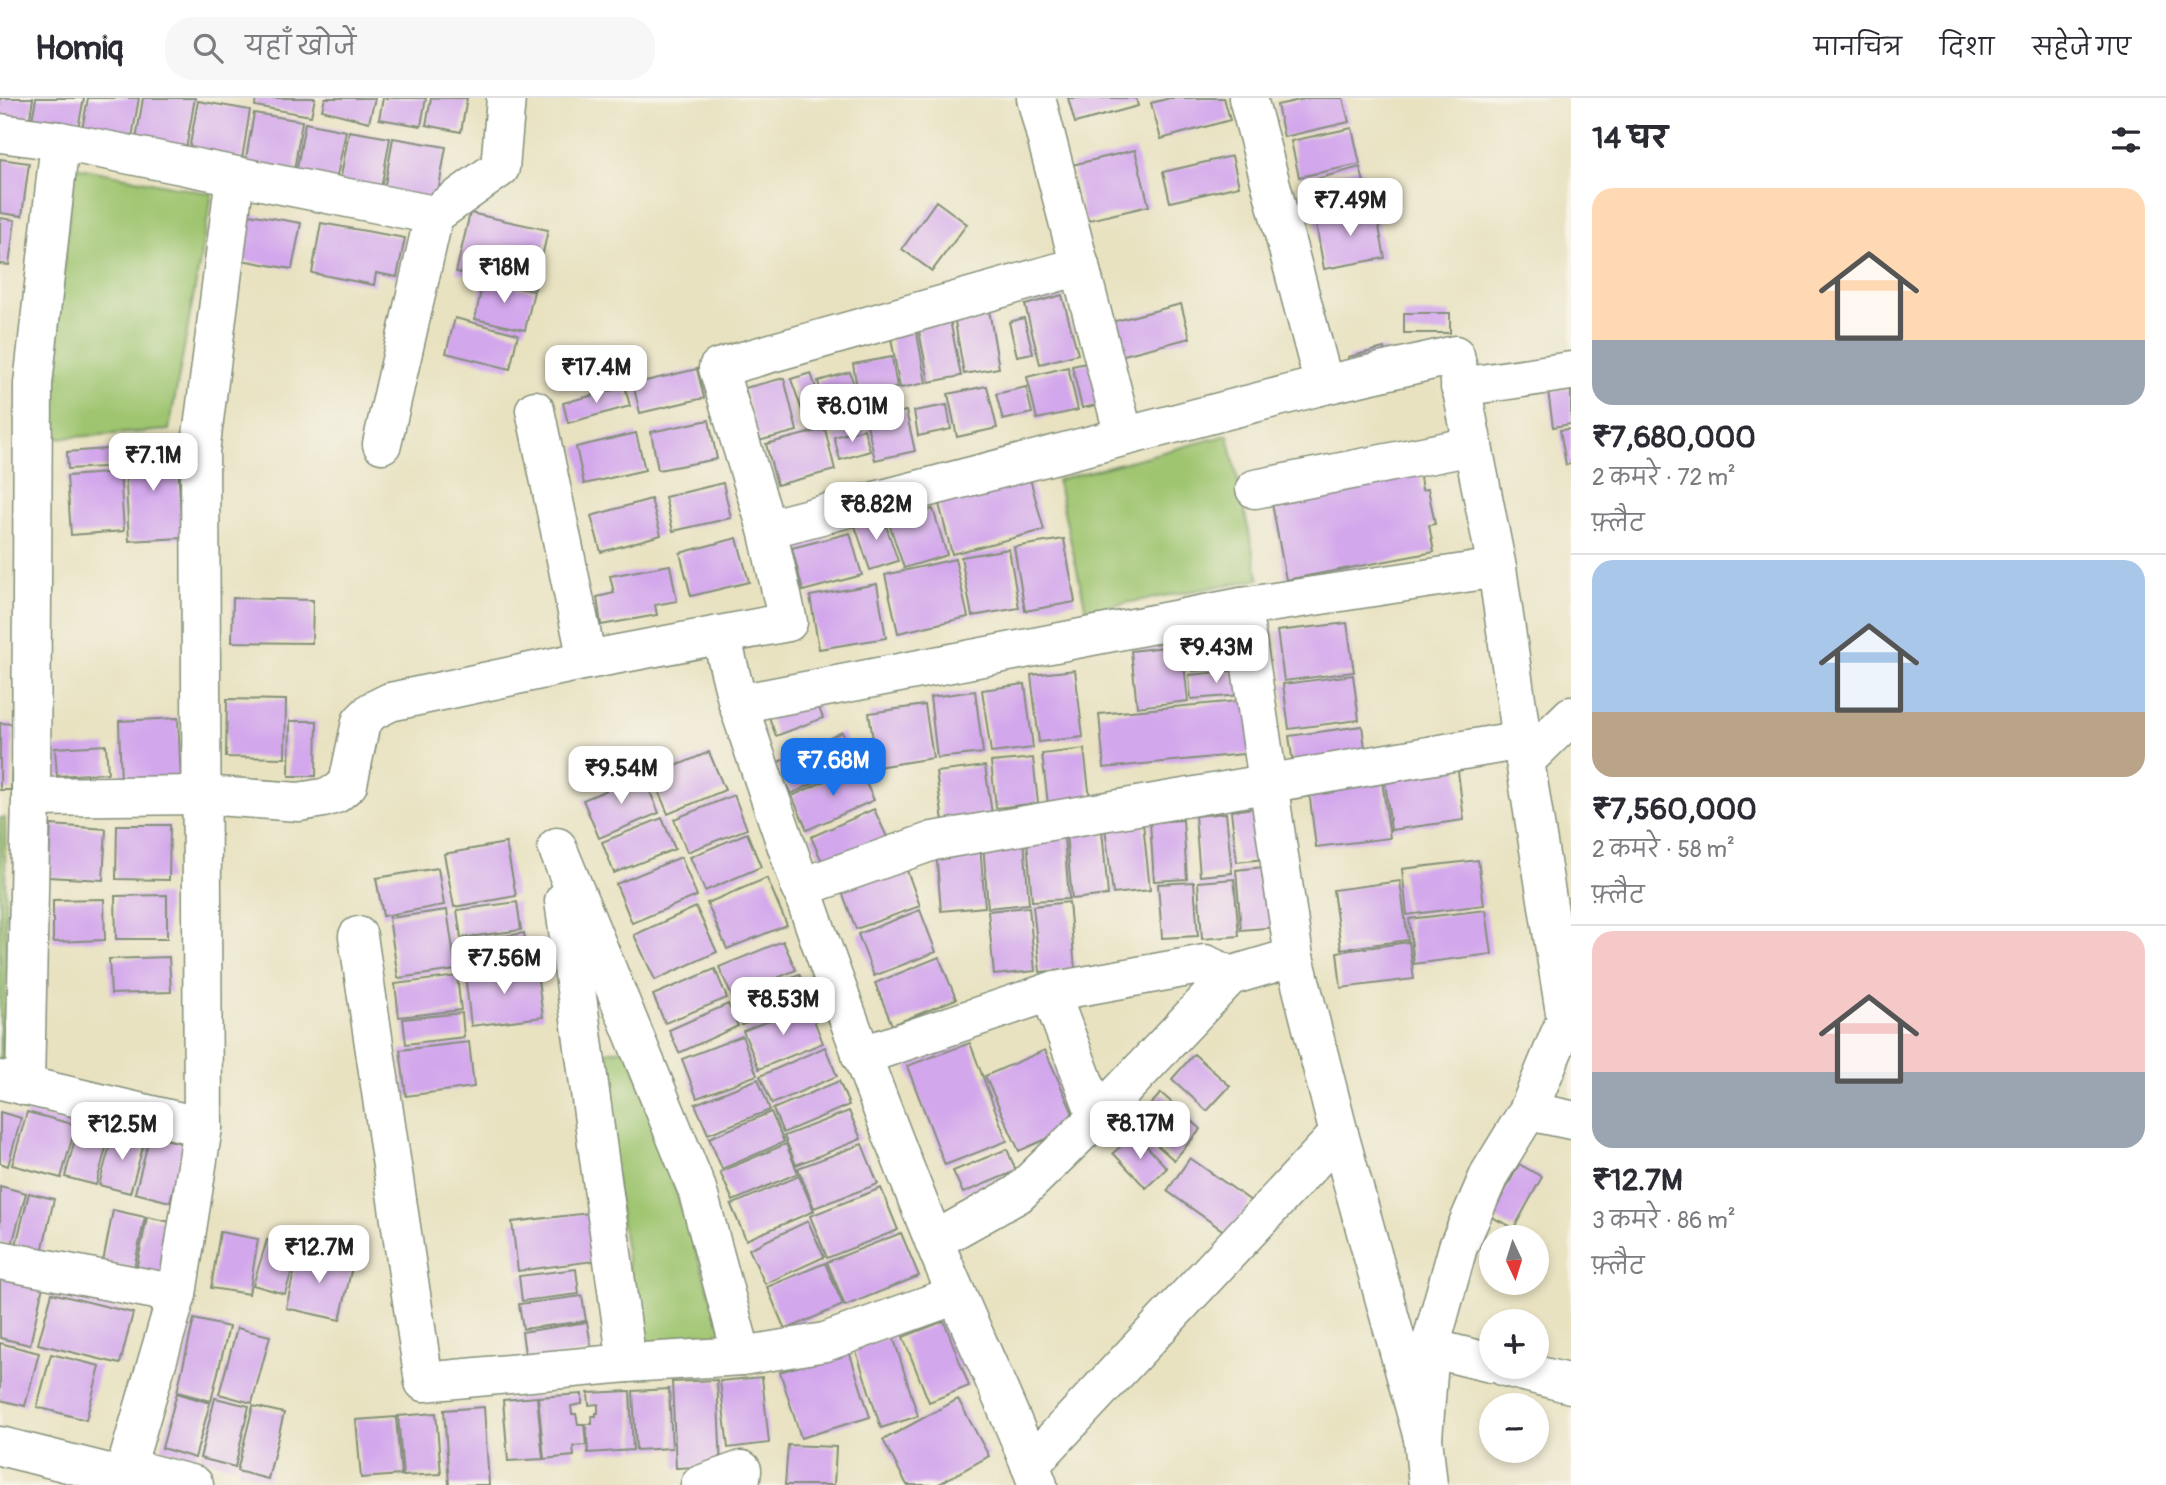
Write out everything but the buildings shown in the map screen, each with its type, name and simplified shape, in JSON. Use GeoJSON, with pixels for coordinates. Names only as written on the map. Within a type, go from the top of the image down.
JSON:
{"type":"FeatureCollection","features":[{"type":"Feature","properties":{"kind":"street"},"geometry":{"type":"LineString","coordinates":[[382,444],[434,215],[500,168],[506,98]]}},
{"type":"Feature","properties":{"kind":"street"},"geometry":{"type":"LineString","coordinates":[[1036,98],[1124,436]]}},
{"type":"Feature","properties":{"kind":"street"},"geometry":{"type":"LineString","coordinates":[[1248,98],[1324,385]]}},
{"type":"Feature","properties":{"kind":"street"},"geometry":{"type":"LineString","coordinates":[[0,133],[60,141],[434,215]]}},
{"type":"Feature","properties":{"kind":"street"},"geometry":{"type":"LineString","coordinates":[[60,141],[16,381],[15,708],[31,797],[13,1083],[203,1127]]}},
{"type":"Feature","properties":{"kind":"street"},"geometry":{"type":"LineString","coordinates":[[124,1477],[177,1294],[203,1127],[200,452],[235,176]]}},
{"type":"Feature","properties":{"kind":"street"},"geometry":{"type":"LineString","coordinates":[[31,797],[202,795],[299,802],[336,794],[348,784],[361,722],[372,710],[390,702],[587,660],[788,622],[767,529],[718,368],[1080,267]]}},
{"type":"Feature","properties":{"kind":"street"},"geometry":{"type":"LineString","coordinates":[[767,529],[1324,385],[1455,355],[1497,568],[1523,751],[1569,1016],[1528,1111],[1490,1173],[1458,1247],[1430,1348],[1423,1438]]}},
{"type":"Feature","properties":{"kind":"street"},"geometry":{"type":"LineString","coordinates":[[1460,387],[1571,371]]}},
{"type":"Feature","properties":{"kind":"street"},"geometry":{"type":"LineString","coordinates":[[535,410],[587,660]]}},
{"type":"Feature","properties":{"kind":"street"},"geometry":{"type":"LineString","coordinates":[[1255,489],[1473,446]]}},
{"type":"Feature","properties":{"kind":"street"},"geometry":{"type":"LineString","coordinates":[[738,704],[1242,607],[1497,568]]}},
{"type":"Feature","properties":{"kind":"street"},"geometry":{"type":"LineString","coordinates":[[1242,607],[1294,957],[1339,1134],[1423,1438],[1428,1485]]}},
{"type":"Feature","properties":{"kind":"street"},"geometry":{"type":"LineString","coordinates":[[721,635],[738,704],[800,888],[861,1056],[956,1295],[1034,1475],[1339,1134]]}},
{"type":"Feature","properties":{"kind":"street"},"geometry":{"type":"LineString","coordinates":[[800,888],[933,841],[1268,782],[1523,751],[1571,716]]}},
{"type":"Feature","properties":{"kind":"street"},"geometry":{"type":"LineString","coordinates":[[627,1363],[557,847],[697,1189],[742,1356]]}},
{"type":"Feature","properties":{"kind":"street"},"geometry":{"type":"LineString","coordinates":[[358,936],[424,1382],[627,1363],[742,1356],[825,1342],[956,1295]]}},
{"type":"Feature","properties":{"kind":"street"},"geometry":{"type":"LineString","coordinates":[[934,1241],[1018,1194],[1097,1117],[1230,976],[1294,957]]}},
{"type":"Feature","properties":{"kind":"street"},"geometry":{"type":"LineString","coordinates":[[861,1056],[1050,992],[1205,964],[1230,976]]}},
{"type":"Feature","properties":{"kind":"street"},"geometry":{"type":"LineString","coordinates":[[1050,992],[1097,1117]]}},
{"type":"Feature","properties":{"kind":"street"},"geometry":{"type":"LineString","coordinates":[[1528,1111],[1571,1120]]}},
{"type":"Feature","properties":{"kind":"street"},"geometry":{"type":"LineString","coordinates":[[0,1260],[177,1294]]}},
{"type":"Feature","properties":{"kind":"street"},"geometry":{"type":"LineString","coordinates":[[1430,1348],[1479,1360]]}},
{"type":"Feature","properties":{"kind":"street"},"geometry":{"type":"LineString","coordinates":[[1549,1378],[1571,1384]]}},
{"type":"Feature","properties":{"kind":"street"},"geometry":{"type":"LineString","coordinates":[[0,1446],[124,1477],[194,1485]]}},
{"type":"Feature","properties":{"kind":"street"},"geometry":{"type":"LineString","coordinates":[[700,1485],[742,1470],[740,1485]]}},
{"type":"Feature","properties":{"kind":"green space"},"geometry":{"type":"Polygon","coordinates":[[[74,167],[212,194],[169,430],[46,439],[74,167]]]}},
{"type":"Feature","properties":{"kind":"green space"},"geometry":{"type":"Polygon","coordinates":[[[1228,435],[1259,579],[1086,610],[1057,480],[1228,435]]]}},
{"type":"Feature","properties":{"kind":"green space"},"geometry":{"type":"Polygon","coordinates":[[[0,818],[5,818],[6,1061],[0,1060],[0,818]]]}},
{"type":"Feature","properties":{"kind":"green space"},"geometry":{"type":"Polygon","coordinates":[[[627,1048],[724,1335],[640,1344],[596,1054],[627,1048]]]}}]}
